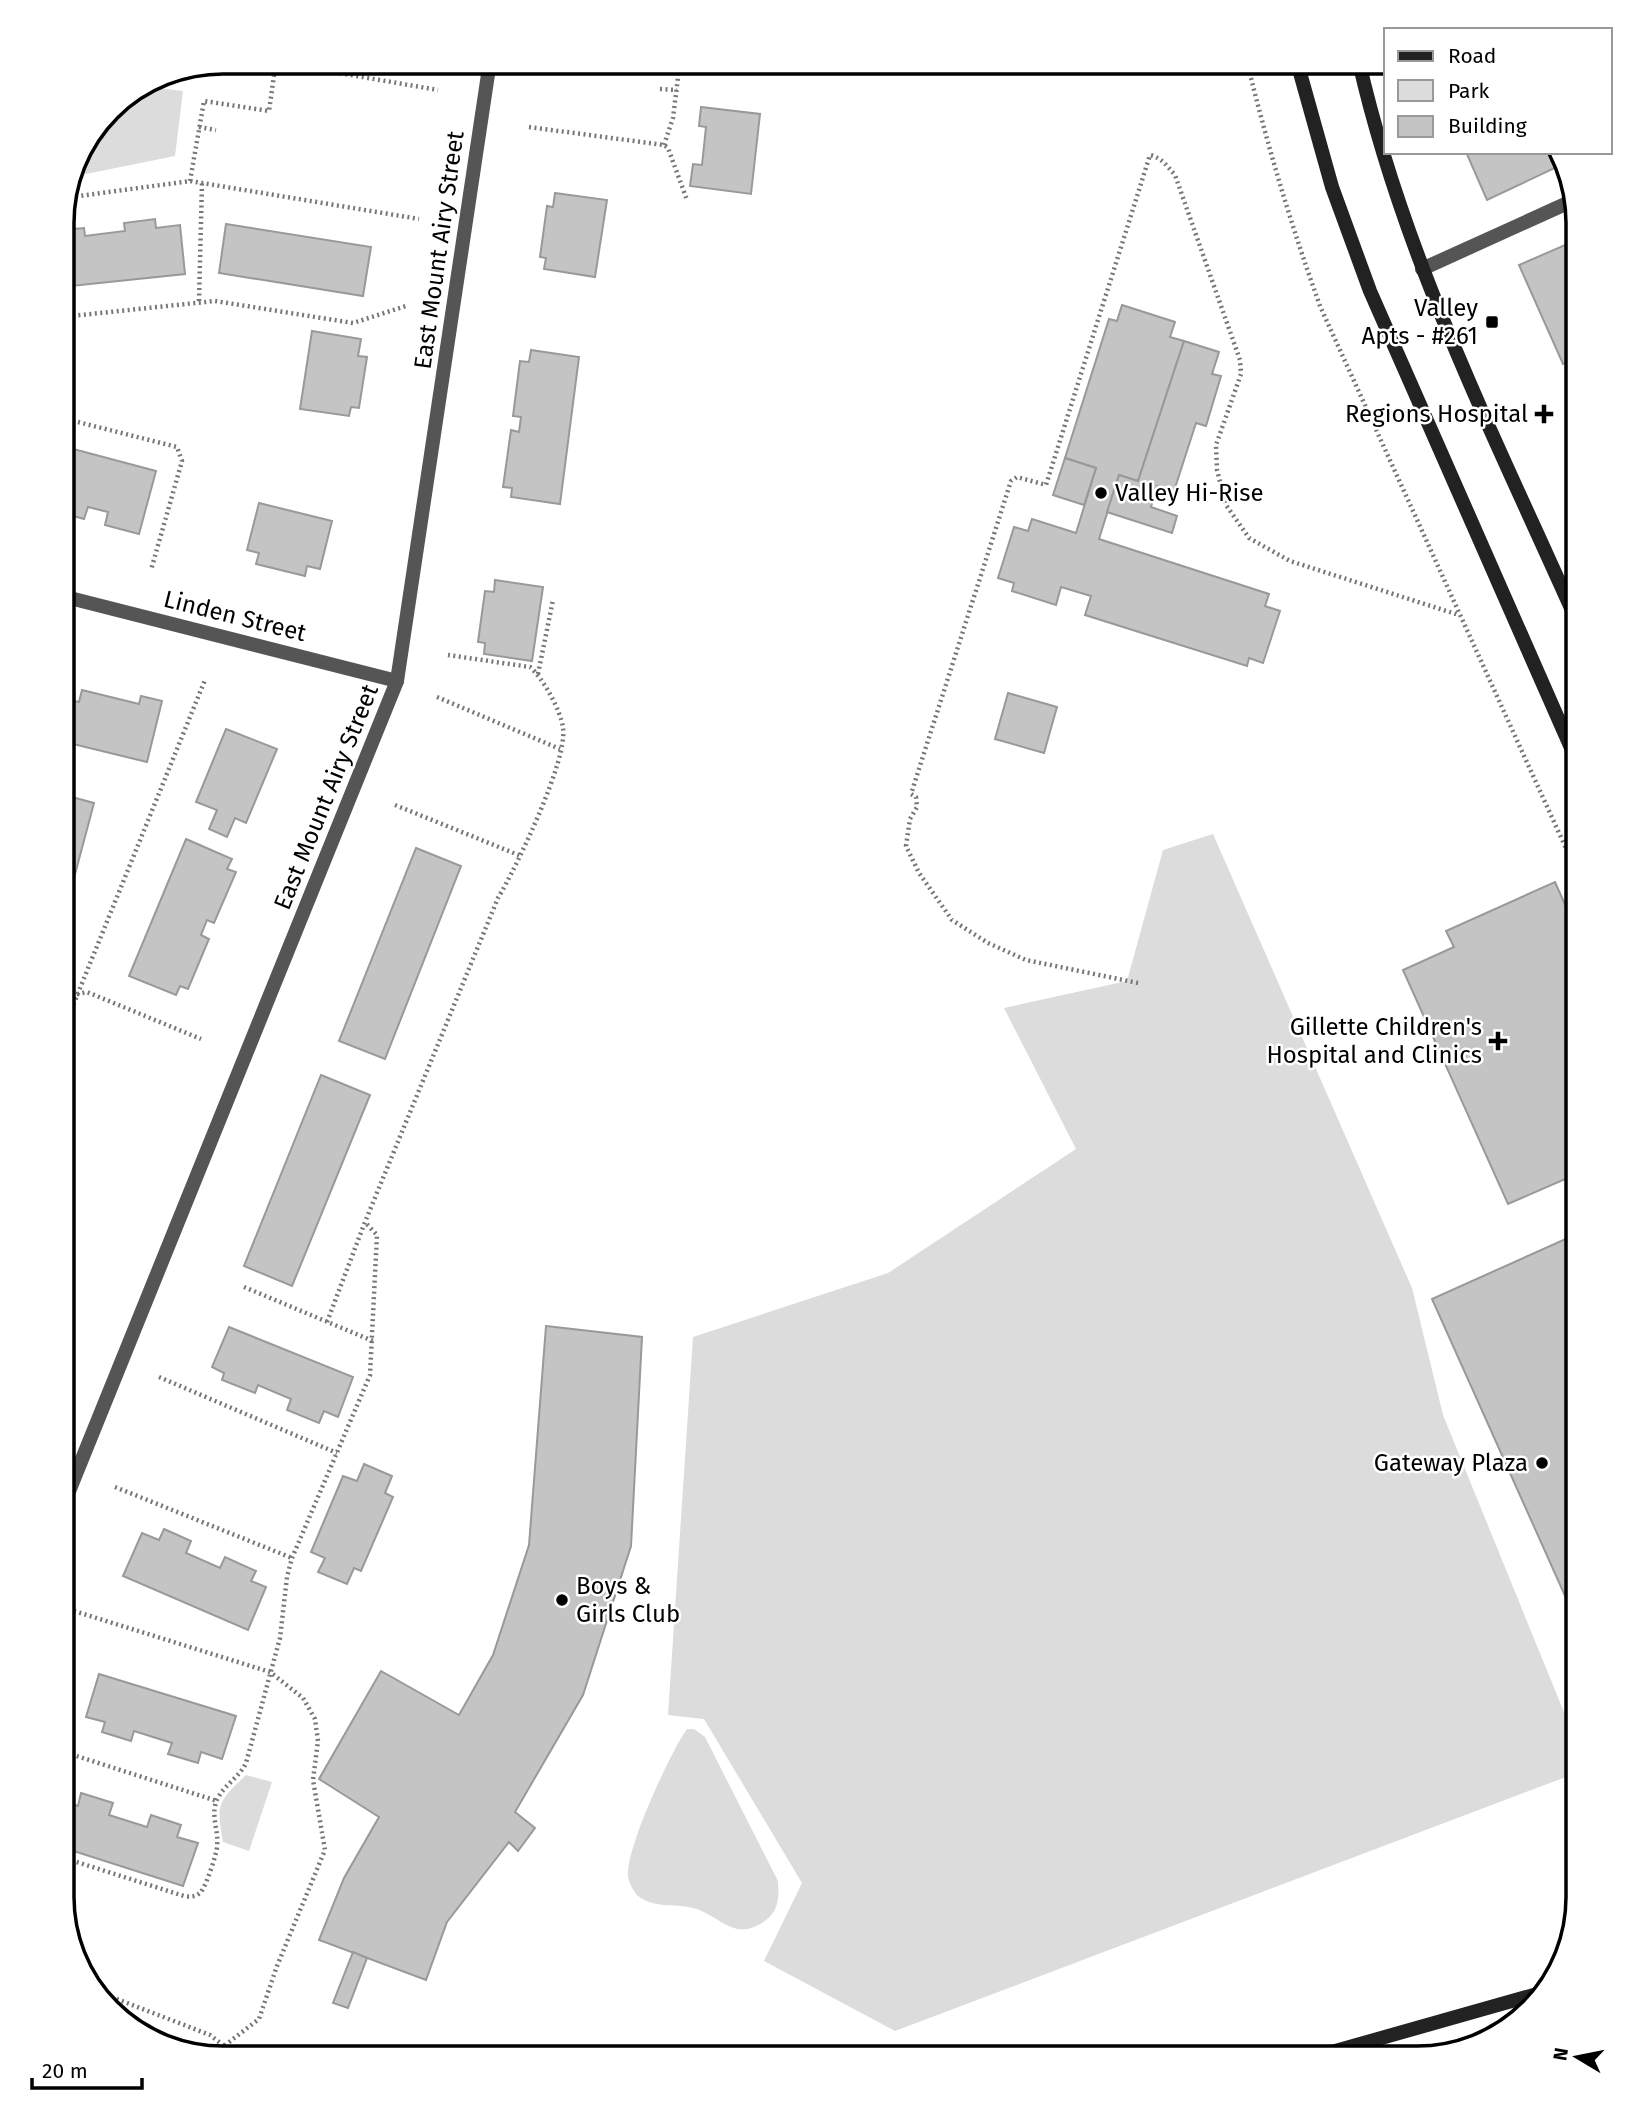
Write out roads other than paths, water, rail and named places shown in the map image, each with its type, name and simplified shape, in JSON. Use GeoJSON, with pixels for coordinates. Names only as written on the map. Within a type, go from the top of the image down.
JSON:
{"type":"FeatureCollection","features":[{"type":"Feature","properties":{"kind":"main road"},"geometry":{"type":"LineString","coordinates":[[1300,74],[1332,187],[1365,279],[1566,736]]}},
{"type":"Feature","properties":{"kind":"main road"},"geometry":{"type":"LineString","coordinates":[[1362,74],[1391,182],[1422,270],[1447,332],[1566,597]]}},
{"type":"Feature","properties":{"kind":"main road"},"geometry":{"type":"LineString","coordinates":[[1353,2046],[1529,1996]]}},
{"type":"Feature","properties":{"kind":"street","name":"East Mount Airy Street"},"geometry":{"type":"LineString","coordinates":[[74,1479],[397,681],[488,74]]}},
{"type":"Feature","properties":{"kind":"street"},"geometry":{"type":"LineString","coordinates":[[1422,270],[1565,204]]}},
{"type":"Feature","properties":{"kind":"street","name":"Linden Street"},"geometry":{"type":"LineString","coordinates":[[74,599],[397,681]]}},
{"type":"Feature","properties":{"kind":"place","name":"Valley Apts - #261"},"geometry":{"type":"Point","coordinates":[1492,322]}},
{"type":"Feature","properties":{"kind":"place","name":"Regions Hospital"},"geometry":{"type":"Point","coordinates":[1544,414]}},
{"type":"Feature","properties":{"kind":"place","name":"Valley Hi-Rise"},"geometry":{"type":"Point","coordinates":[1101,493]}},
{"type":"Feature","properties":{"kind":"place","name":"Gillette Children's Hospital and Clinics"},"geometry":{"type":"Point","coordinates":[1498,1041]}},
{"type":"Feature","properties":{"kind":"place","name":"Gateway Plaza"},"geometry":{"type":"Point","coordinates":[1542,1463]}},
{"type":"Feature","properties":{"kind":"place","name":"Boys & Girls Club"},"geometry":{"type":"Point","coordinates":[562,1600]}}]}
